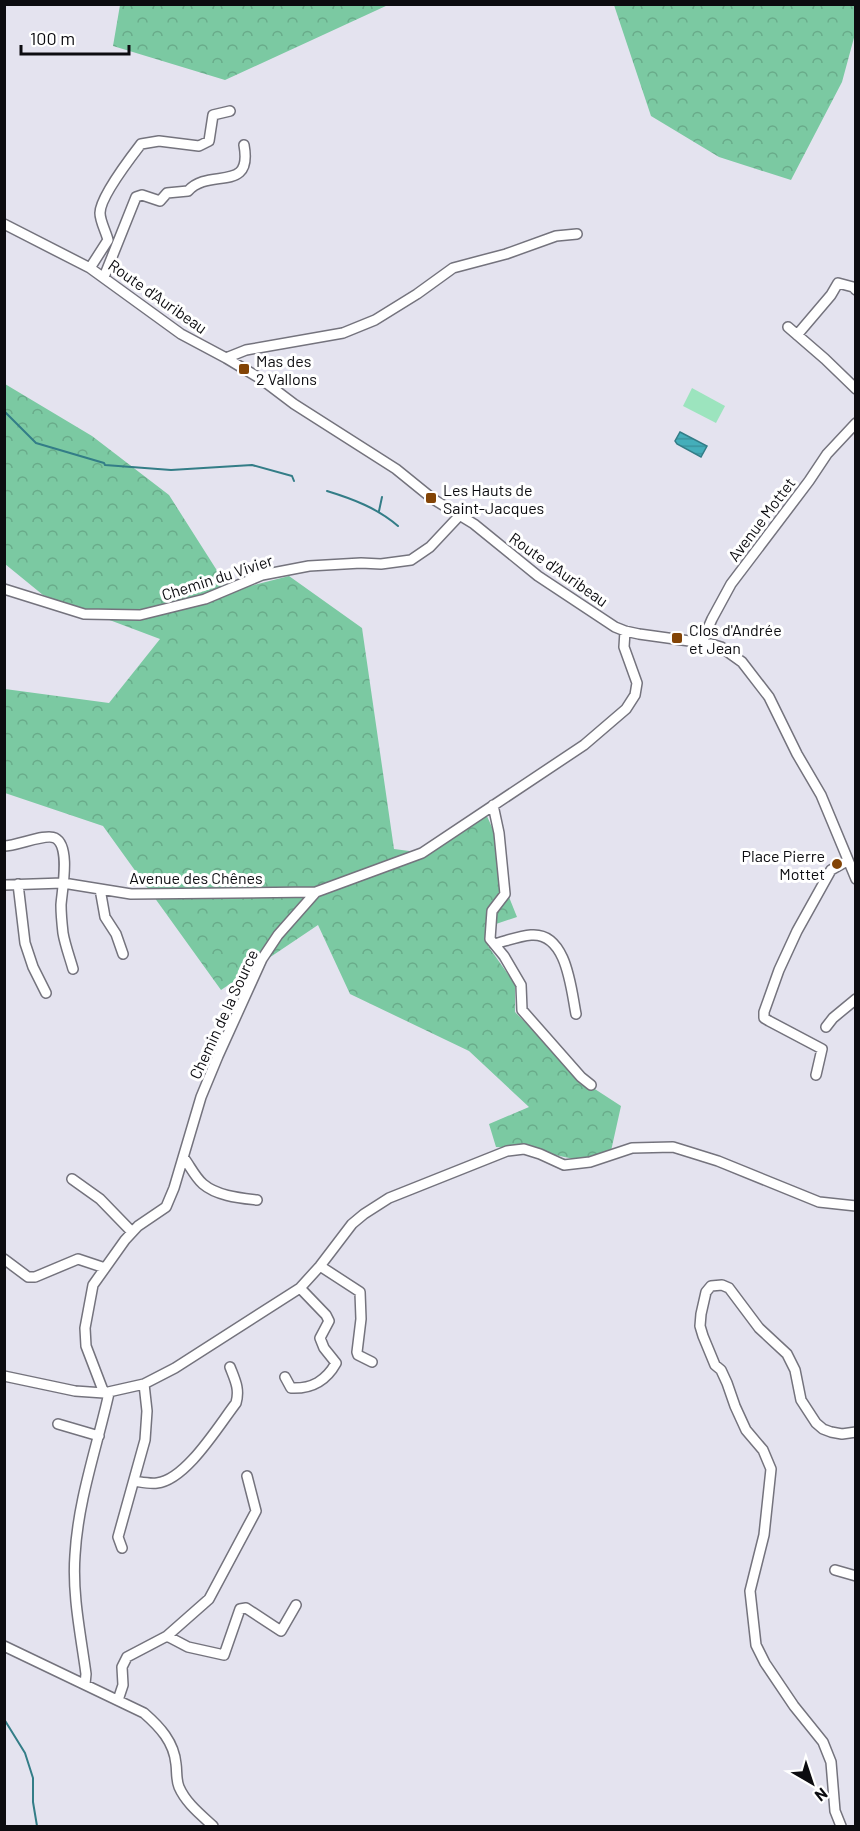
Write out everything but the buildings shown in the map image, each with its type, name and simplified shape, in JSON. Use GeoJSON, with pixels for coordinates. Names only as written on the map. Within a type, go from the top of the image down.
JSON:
{"type":"FeatureCollection","features":[{"type":"Feature","properties":{"kind":"street"},"geometry":{"type":"LineString","coordinates":[[90,268],[108,240],[100,212],[104,200],[123,167],[141,144],[159,141],[199,146],[209,141],[213,115],[230,111]]}},
{"type":"Feature","properties":{"kind":"street"},"geometry":{"type":"LineString","coordinates":[[104,277],[136,197],[142,195],[160,201],[167,193],[188,191],[193,185],[204,180],[235,176],[246,164],[244,145]]}},
{"type":"Feature","properties":{"kind":"street","name":"Route d'Auribeau"},"geometry":{"type":"LineString","coordinates":[[4,224],[90,268],[181,334],[261,379],[294,404],[396,469],[433,499],[474,524],[537,576],[624,631],[702,642],[721,647],[735,656],[769,697],[821,795],[855,879]]}},
{"type":"Feature","properties":{"kind":"street"},"geometry":{"type":"LineString","coordinates":[[226,358],[246,350],[343,333],[375,320],[453,268],[506,254],[556,236],[577,234]]}},
{"type":"Feature","properties":{"kind":"street"},"geometry":{"type":"LineString","coordinates":[[797,335],[838,284],[853,287],[855,290]]}},
{"type":"Feature","properties":{"kind":"street"},"geometry":{"type":"LineString","coordinates":[[788,327],[855,389]]}},
{"type":"Feature","properties":{"kind":"street","name":"Avenue Mottet"},"geometry":{"type":"LineString","coordinates":[[702,642],[731,584],[827,454],[855,423]]}},
{"type":"Feature","properties":{"kind":"street","name":"Chemin du Vivier"},"geometry":{"type":"LineString","coordinates":[[4,589],[84,614],[140,615],[189,604],[262,575],[309,566],[361,562],[381,564],[411,560],[430,547],[460,515]]}},
{"type":"Feature","properties":{"kind":"street","name":"Chemin de la Source"},"geometry":{"type":"LineString","coordinates":[[107,1393],[95,1373],[86,1346],[85,1328],[93,1285],[132,1232],[166,1207],[184,1158],[201,1097],[262,959],[278,935],[316,892],[422,853],[584,745],[626,709],[635,695],[637,683],[624,647],[624,631]]}},
{"type":"Feature","properties":{"kind":"street"},"geometry":{"type":"LineString","coordinates":[[493,805],[500,833],[505,894],[492,911],[490,939],[504,956],[521,985],[522,1010],[581,1077],[591,1085]]}},
{"type":"Feature","properties":{"kind":"street"},"geometry":{"type":"LineString","coordinates":[[4,846],[13,846],[47,837],[55,837],[62,845],[65,861],[61,908],[63,936],[73,969]]}},
{"type":"Feature","properties":{"kind":"street"},"geometry":{"type":"LineString","coordinates":[[816,1075],[822,1048],[764,1018],[764,1012],[779,970],[797,931],[831,870],[847,861]]}},
{"type":"Feature","properties":{"kind":"street","name":"Avenue des Chênes"},"geometry":{"type":"LineString","coordinates":[[4,885],[63,884],[131,894],[316,892]]}},
{"type":"Feature","properties":{"kind":"street"},"geometry":{"type":"LineString","coordinates":[[18,885],[25,943],[33,967],[46,993]]}},
{"type":"Feature","properties":{"kind":"street"},"geometry":{"type":"LineString","coordinates":[[100,889],[105,916],[116,934],[123,954]]}},
{"type":"Feature","properties":{"kind":"street"},"geometry":{"type":"LineString","coordinates":[[494,945],[533,935],[554,943],[561,953],[576,1014]]}},
{"type":"Feature","properties":{"kind":"street"},"geometry":{"type":"LineString","coordinates":[[826,1027],[855,999]]}},
{"type":"Feature","properties":{"kind":"street"},"geometry":{"type":"LineString","coordinates":[[4,1376],[75,1391],[107,1393],[144,1384],[176,1368],[300,1288],[352,1224],[381,1203],[507,1151],[524,1149],[564,1165],[590,1162],[632,1148],[673,1148],[718,1161],[811,1200],[855,1206]]}},
{"type":"Feature","properties":{"kind":"street"},"geometry":{"type":"LineString","coordinates":[[184,1158],[203,1184],[209,1188],[230,1196],[257,1200]]}},
{"type":"Feature","properties":{"kind":"street"},"geometry":{"type":"LineString","coordinates":[[72,1179],[100,1199],[132,1232]]}},
{"type":"Feature","properties":{"kind":"street"},"geometry":{"type":"LineString","coordinates":[[4,1259],[28,1277],[35,1277],[78,1259],[105,1268]]}},
{"type":"Feature","properties":{"kind":"street"},"geometry":{"type":"LineString","coordinates":[[320,1266],[360,1292],[361,1319],[357,1352],[358,1355],[372,1362]]}},
{"type":"Feature","properties":{"kind":"street"},"geometry":{"type":"LineString","coordinates":[[841,1827],[835,1811],[831,1762],[823,1742],[771,1673],[756,1645],[750,1591],[764,1535],[771,1469],[763,1450],[746,1430],[727,1383],[721,1370],[715,1365],[703,1336],[700,1314],[706,1292],[711,1286],[722,1285],[729,1288],[759,1328],[787,1354],[795,1370],[801,1400],[816,1423],[823,1430],[831,1432],[842,1434],[855,1432]]}},
{"type":"Feature","properties":{"kind":"street"},"geometry":{"type":"LineString","coordinates":[[285,1377],[291,1388],[311,1386],[323,1381],[336,1363],[324,1348],[320,1338],[328,1321],[326,1315],[300,1288]]}},
{"type":"Feature","properties":{"kind":"street"},"geometry":{"type":"LineString","coordinates":[[134,1481],[158,1483],[188,1466],[236,1403],[237,1383],[230,1367]]}},
{"type":"Feature","properties":{"kind":"street"},"geometry":{"type":"LineString","coordinates":[[122,1548],[118,1537],[145,1440],[147,1411],[144,1384]]}},
{"type":"Feature","properties":{"kind":"street"},"geometry":{"type":"LineString","coordinates":[[84,1684],[87,1674],[77,1614],[75,1557],[81,1503],[99,1436],[107,1393]]}},
{"type":"Feature","properties":{"kind":"street"},"geometry":{"type":"LineString","coordinates":[[58,1424],[99,1436]]}},
{"type":"Feature","properties":{"kind":"street"},"geometry":{"type":"LineString","coordinates":[[118,1700],[123,1685],[122,1667],[127,1657],[167,1636],[209,1599],[256,1511],[247,1476]]}},
{"type":"Feature","properties":{"kind":"street"},"geometry":{"type":"LineString","coordinates":[[836,1570],[855,1576]]}},
{"type":"Feature","properties":{"kind":"street"},"geometry":{"type":"LineString","coordinates":[[167,1636],[188,1647],[224,1654],[240,1609],[246,1608],[281,1631],[296,1605]]}},
{"type":"Feature","properties":{"kind":"street"},"geometry":{"type":"LineString","coordinates":[[4,1646],[144,1713],[166,1735],[176,1761],[178,1784],[186,1799],[213,1827]]}},
{"type":"Feature","properties":{"kind":"green space"},"geometry":{"type":"Polygon","coordinates":[[[120,4],[388,5],[225,80],[113,46],[120,4]]]}},
{"type":"Feature","properties":{"kind":"green space"},"geometry":{"type":"Polygon","coordinates":[[[614,5],[855,5],[855,34],[842,82],[791,180],[719,157],[651,116],[614,5]]]}},
{"type":"Feature","properties":{"kind":"green space"},"geometry":{"type":"Polygon","coordinates":[[[5,384],[92,436],[169,495],[230,591],[289,576],[362,628],[394,849],[417,852],[486,814],[495,834],[497,867],[517,917],[487,927],[488,946],[515,984],[515,1012],[584,1082],[621,1106],[611,1151],[583,1161],[523,1148],[496,1147],[489,1124],[529,1107],[469,1051],[350,994],[318,925],[221,990],[103,826],[5,793],[5,689],[109,703],[160,639],[43,595],[5,564],[5,384]]]}},
{"type":"Feature","properties":{"kind":"green space"},"geometry":{"type":"Polygon","coordinates":[[[692,388],[725,406],[716,423],[683,406],[692,388]]]}},
{"type":"Feature","properties":{"kind":"water"},"geometry":{"type":"Polygon","coordinates":[[[680,432],[707,446],[701,457],[677,444],[675,441],[680,432]]]}},
{"type":"Feature","properties":{"kind":"waterway"},"geometry":{"type":"LineString","coordinates":[[4,411],[36,443],[105,465],[171,470],[252,465],[292,476],[294,481]]}},
{"type":"Feature","properties":{"kind":"waterway"},"geometry":{"type":"LineString","coordinates":[[327,491],[364,505],[382,514],[398,526]]}},
{"type":"Feature","properties":{"kind":"waterway"},"geometry":{"type":"LineString","coordinates":[[379,511],[382,497]]}},
{"type":"Feature","properties":{"kind":"waterway"},"geometry":{"type":"LineString","coordinates":[[4,1719],[25,1753],[33,1778],[33,1802],[37,1826]]}},
{"type":"Feature","properties":{"kind":"place","name":"Mas des 2 Vallons"},"geometry":{"type":"Point","coordinates":[244,369]}},
{"type":"Feature","properties":{"kind":"place","name":"Les Hauts de Saint-Jacques"},"geometry":{"type":"Point","coordinates":[431,498]}},
{"type":"Feature","properties":{"kind":"place","name":"Clos d'Andrée et Jean"},"geometry":{"type":"Point","coordinates":[677,638]}},
{"type":"Feature","properties":{"kind":"place","name":"Place Pierre Mottet"},"geometry":{"type":"Point","coordinates":[837,864]}}]}
